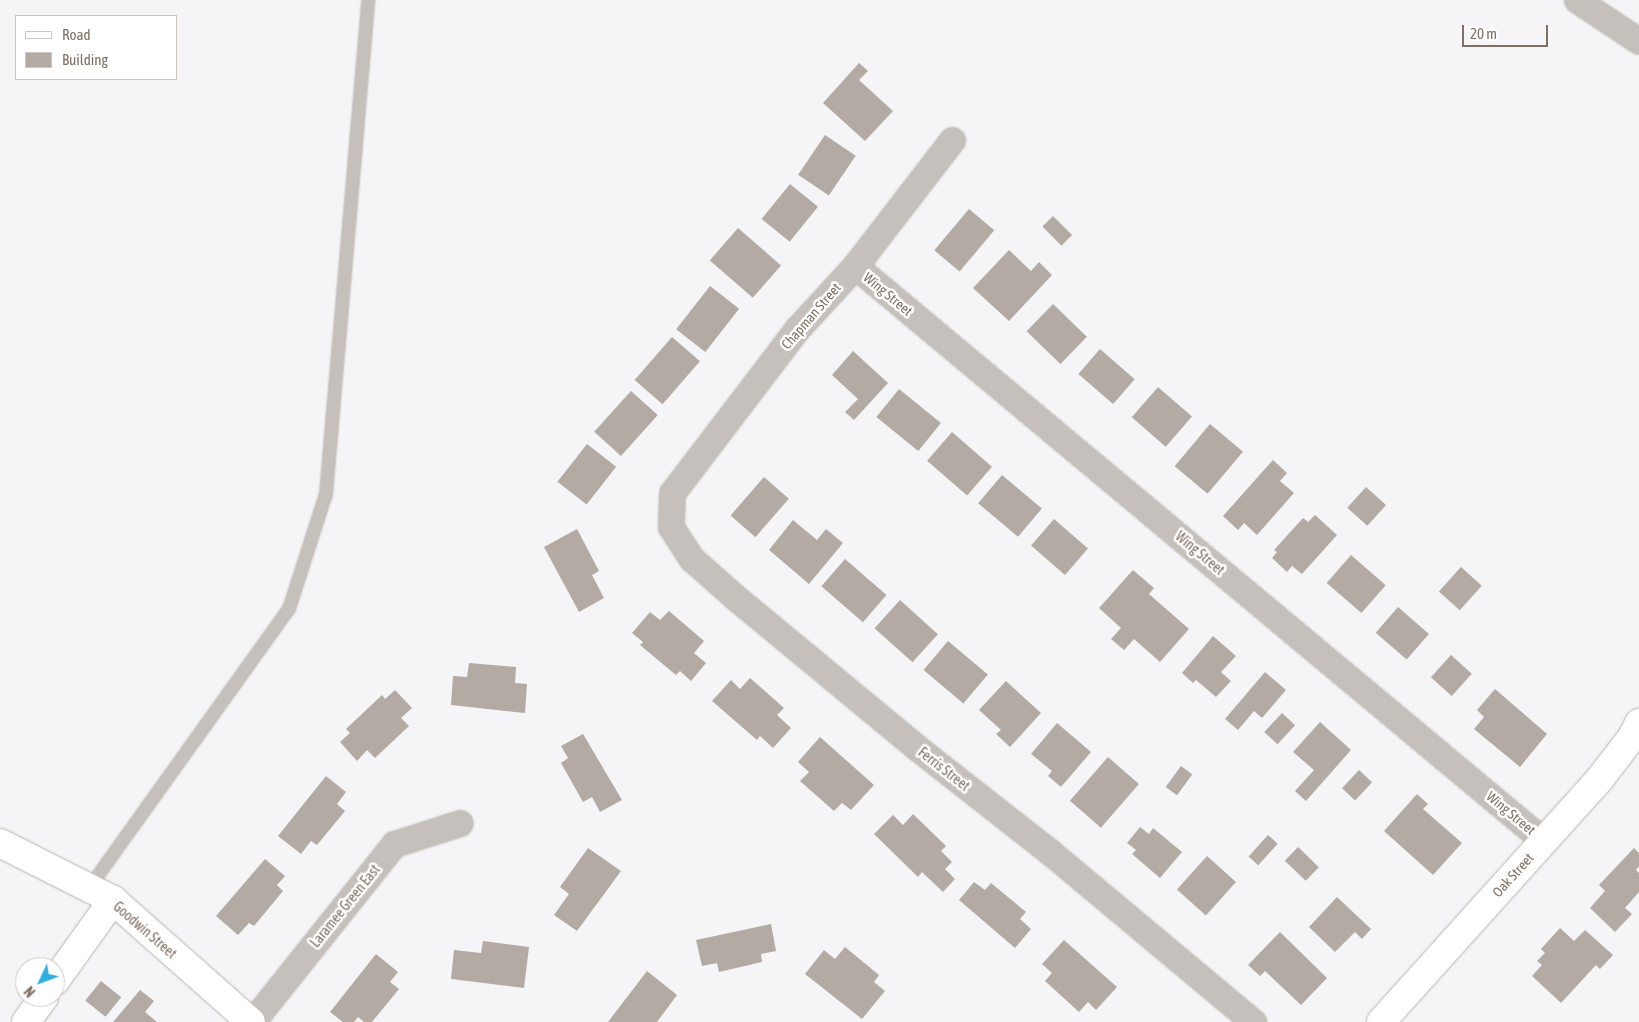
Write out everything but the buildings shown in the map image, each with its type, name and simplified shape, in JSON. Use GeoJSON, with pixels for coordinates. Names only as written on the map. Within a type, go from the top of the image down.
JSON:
{"type":"FeatureCollection","features":[{"type":"Feature","properties":{"kind":"street"},"geometry":{"type":"LineString","coordinates":[[1576,0],[1639,41]]}},
{"type":"Feature","properties":{"kind":"street","name":"Chapman Street"},"geometry":{"type":"LineString","coordinates":[[672,493],[797,329],[855,266],[952,140]]}},
{"type":"Feature","properties":{"kind":"street","name":"Wing Street"},"geometry":{"type":"LineString","coordinates":[[855,266],[1544,841]]}},
{"type":"Feature","properties":{"kind":"street","name":"Ferris Street"},"geometry":{"type":"LineString","coordinates":[[672,493],[671,527],[699,565],[916,748],[1050,852],[1253,1022]]}},
{"type":"Feature","properties":{"kind":"street","name":"Oak Street"},"geometry":{"type":"LineString","coordinates":[[1381,1022],[1599,780],[1632,737],[1639,723]]}},
{"type":"Feature","properties":{"kind":"street","name":"Laramee Green East"},"geometry":{"type":"LineString","coordinates":[[252,1022],[394,844],[460,823]]}},
{"type":"Feature","properties":{"kind":"street","name":"Goodwin Street"},"geometry":{"type":"LineString","coordinates":[[0,843],[101,894],[252,1022]]}},
{"type":"Feature","properties":{"kind":"street"},"geometry":{"type":"LineString","coordinates":[[65,962],[101,894]]}},
{"type":"Feature","properties":{"kind":"street"},"geometry":{"type":"LineString","coordinates":[[26,1022],[37,1007]]}},
{"type":"Feature","properties":{"kind":"lane"},"geometry":{"type":"LineString","coordinates":[[101,894],[289,609],[326,494],[368,0]]}}]}
